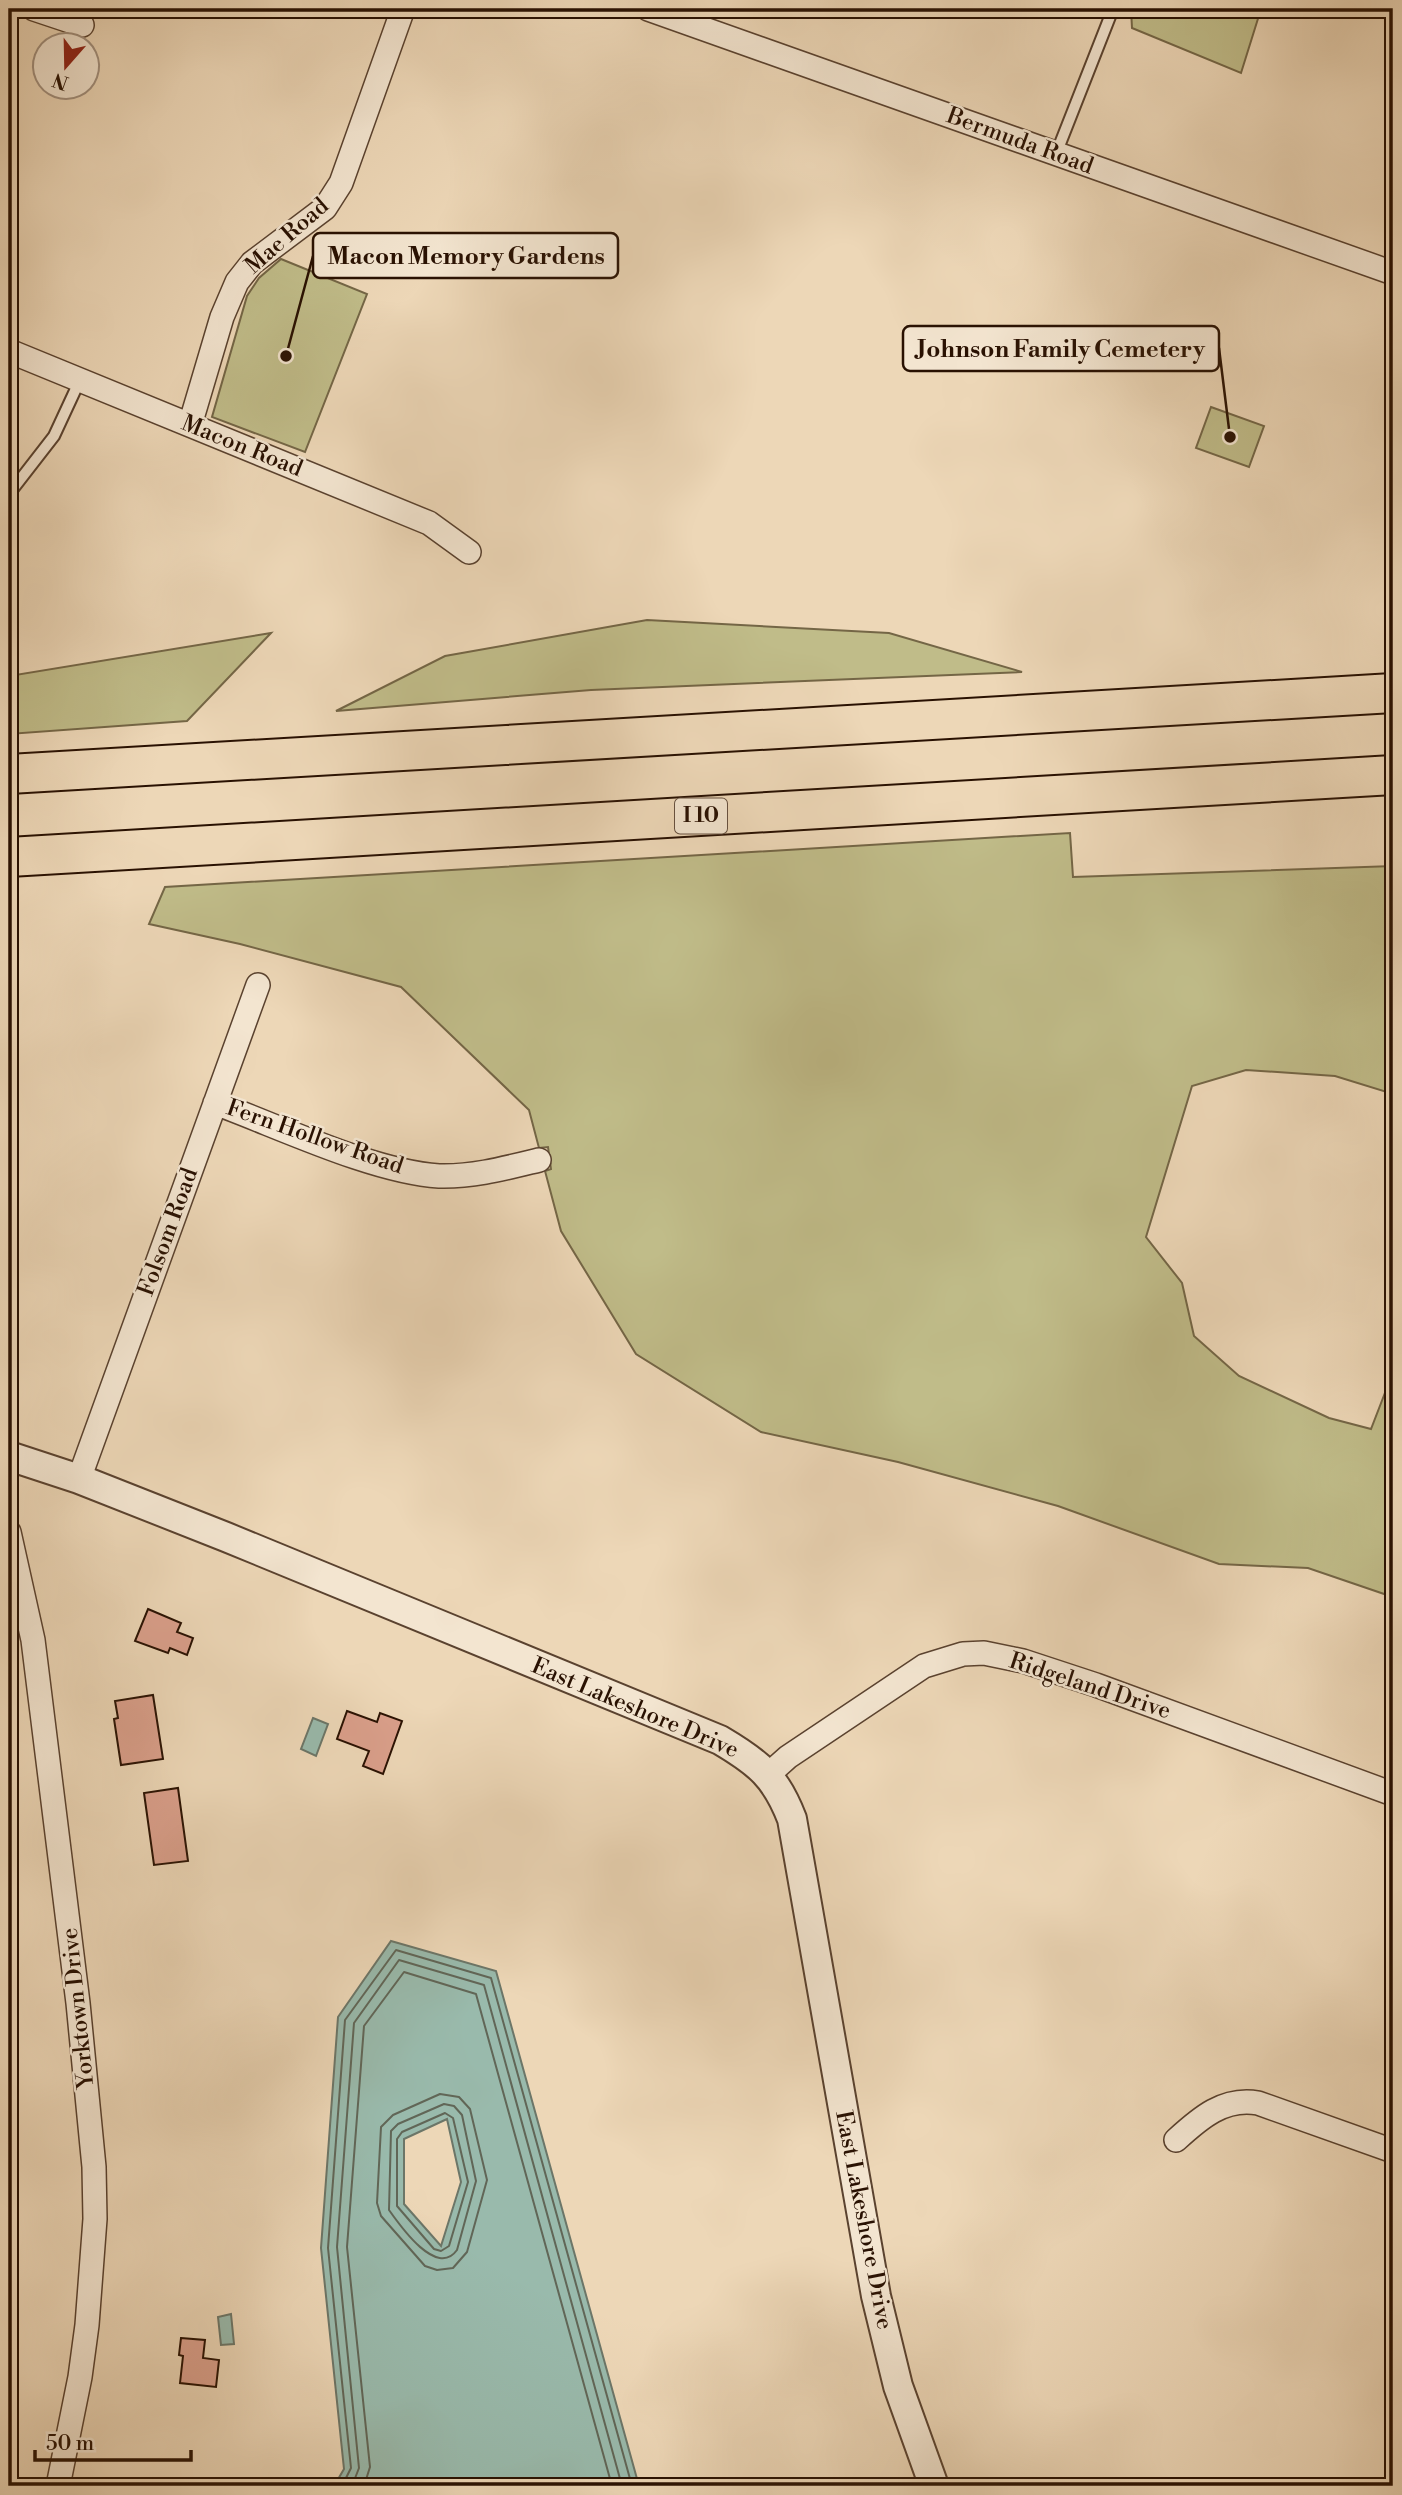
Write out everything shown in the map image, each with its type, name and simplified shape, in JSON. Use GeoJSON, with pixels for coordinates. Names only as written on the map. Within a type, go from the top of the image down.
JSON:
{"type":"FeatureCollection","features":[{"type":"Feature","properties":{"kind":"highway"},"geometry":{"type":"LineString","coordinates":[[9,774],[1393,693]]}},
{"type":"Feature","properties":{"kind":"highway","name":"I 10"},"geometry":{"type":"LineString","coordinates":[[9,857],[1393,775]]}},
{"type":"Feature","properties":{"kind":"street"},"geometry":{"type":"LineString","coordinates":[[34,9],[82,25]]}},
{"type":"Feature","properties":{"kind":"street","name":"Mae Road"},"geometry":{"type":"LineString","coordinates":[[190,425],[222,317],[237,282],[252,263],[325,208],[341,183],[403,9]]}},
{"type":"Feature","properties":{"kind":"street","name":"Bermuda Road"},"geometry":{"type":"LineString","coordinates":[[648,9],[1393,273]]}},
{"type":"Feature","properties":{"kind":"street","name":"Macon Road"},"geometry":{"type":"LineString","coordinates":[[9,351],[429,523],[469,552]]}},
{"type":"Feature","properties":{"kind":"street","name":"Folsom Road"},"geometry":{"type":"LineString","coordinates":[[79,1479],[258,985]]}},
{"type":"Feature","properties":{"kind":"street","name":"Fern Hollow Road"},"geometry":{"type":"LineString","coordinates":[[215,1103],[387,1167],[438,1176],[479,1174],[539,1160]]}},
{"type":"Feature","properties":{"kind":"street","name":"East Lakeshore Drive"},"geometry":{"type":"LineString","coordinates":[[9,1456],[79,1479],[720,1740],[753,1759],[769,1774],[782,1791],[792,1819],[876,2296],[898,2386],[934,2486]]}},
{"type":"Feature","properties":{"kind":"street","name":"Yorktown Drive"},"geometry":{"type":"LineString","coordinates":[[9,1532],[33,1640],[38,1677],[78,2003],[94,2166],[95,2219],[87,2325],[80,2377],[58,2486]]}},
{"type":"Feature","properties":{"kind":"street","name":"Ridgeland Drive"},"geometry":{"type":"LineString","coordinates":[[769,1774],[788,1757],[924,1665],[963,1654],[985,1653],[1023,1661],[1096,1685],[1393,1794]]}},
{"type":"Feature","properties":{"kind":"street"},"geometry":{"type":"LineString","coordinates":[[1176,2140],[1228,2102],[1242,2100],[1258,2103],[1393,2151]]}},
{"type":"Feature","properties":{"kind":"lane"},"geometry":{"type":"LineString","coordinates":[[1056,154],[1113,9]]}},
{"type":"Feature","properties":{"kind":"lane"},"geometry":{"type":"LineString","coordinates":[[9,494],[54,436],[80,380]]}},
{"type":"Feature","properties":{"kind":"shaded area"},"geometry":{"type":"Polygon","coordinates":[[[1131,9],[1261,9],[1241,73],[1132,28],[1131,9]]]}},
{"type":"Feature","properties":{"kind":"shaded area"},"geometry":{"type":"Polygon","coordinates":[[[281,259],[367,294],[305,452],[212,417],[247,296],[259,278],[281,259]]]}},
{"type":"Feature","properties":{"kind":"shaded area"},"geometry":{"type":"Polygon","coordinates":[[[1211,407],[1264,426],[1249,467],[1196,448],[1211,407]]]}},
{"type":"Feature","properties":{"kind":"shaded area"},"geometry":{"type":"Polygon","coordinates":[[[647,620],[889,633],[1022,672],[591,690],[336,711],[445,656],[647,620]]]}},
{"type":"Feature","properties":{"kind":"shaded area"},"geometry":{"type":"Polygon","coordinates":[[[271,633],[187,721],[9,734],[9,676],[271,633]]]}},
{"type":"Feature","properties":{"kind":"shaded area"},"geometry":{"type":"Polygon","coordinates":[[[1070,833],[1073,877],[1393,866],[1393,1094],[1335,1076],[1246,1070],[1192,1086],[1146,1237],[1182,1283],[1194,1336],[1239,1376],[1329,1418],[1371,1429],[1393,1372],[1393,1597],[1308,1568],[1219,1564],[1058,1506],[898,1462],[761,1432],[636,1354],[561,1231],[545,1171],[551,1169],[548,1147],[539,1148],[529,1110],[401,987],[240,944],[149,924],[165,887],[1070,833]]]}},
{"type":"Feature","properties":{"kind":"shaded area"},"geometry":{"type":"Polygon","coordinates":[[[1393,1181],[1393,1338],[1386,1260],[1387,1221],[1393,1181]]]}},
{"type":"Feature","properties":{"kind":"water"},"geometry":{"type":"Polygon","coordinates":[[[313,1718],[328,1724],[316,1756],[301,1749],[313,1718]]]}},
{"type":"Feature","properties":{"kind":"water"},"geometry":{"type":"Polygon","coordinates":[[[391,1941],[496,1971],[639,2486],[334,2486],[344,2469],[321,2248],[338,2017],[391,1941]],[[447,2119],[404,2139],[404,2204],[441,2246],[461,2182],[447,2119]]]}},
{"type":"Feature","properties":{"kind":"water"},"geometry":{"type":"Polygon","coordinates":[[[231,2314],[234,2344],[221,2345],[218,2317],[231,2314]]]}},
{"type":"Feature","properties":{"kind":"building"},"geometry":{"type":"Polygon","coordinates":[[[148,1609],[181,1623],[177,1632],[193,1638],[187,1655],[170,1648],[168,1653],[135,1641],[148,1609]]]}},
{"type":"Feature","properties":{"kind":"building"},"geometry":{"type":"Polygon","coordinates":[[[153,1695],[163,1759],[121,1765],[114,1719],[118,1718],[115,1701],[153,1695]]]}},
{"type":"Feature","properties":{"kind":"building"},"geometry":{"type":"Polygon","coordinates":[[[347,1711],[377,1722],[380,1713],[402,1721],[383,1774],[363,1766],[369,1751],[337,1739],[347,1711]]]}},
{"type":"Feature","properties":{"kind":"building"},"geometry":{"type":"Polygon","coordinates":[[[178,1788],[188,1861],[154,1865],[144,1793],[178,1788]]]}},
{"type":"Feature","properties":{"kind":"building"},"geometry":{"type":"Polygon","coordinates":[[[181,2338],[205,2340],[203,2358],[219,2360],[216,2387],[180,2383],[183,2356],[179,2355],[181,2338]]]}},
{"type":"Feature","properties":{"kind":"place","name":"Macon Memory Gardens"},"geometry":{"type":"Point","coordinates":[286,356]}},
{"type":"Feature","properties":{"kind":"place","name":"Johnson Family Cemetery"},"geometry":{"type":"Point","coordinates":[1230,437]}}]}
